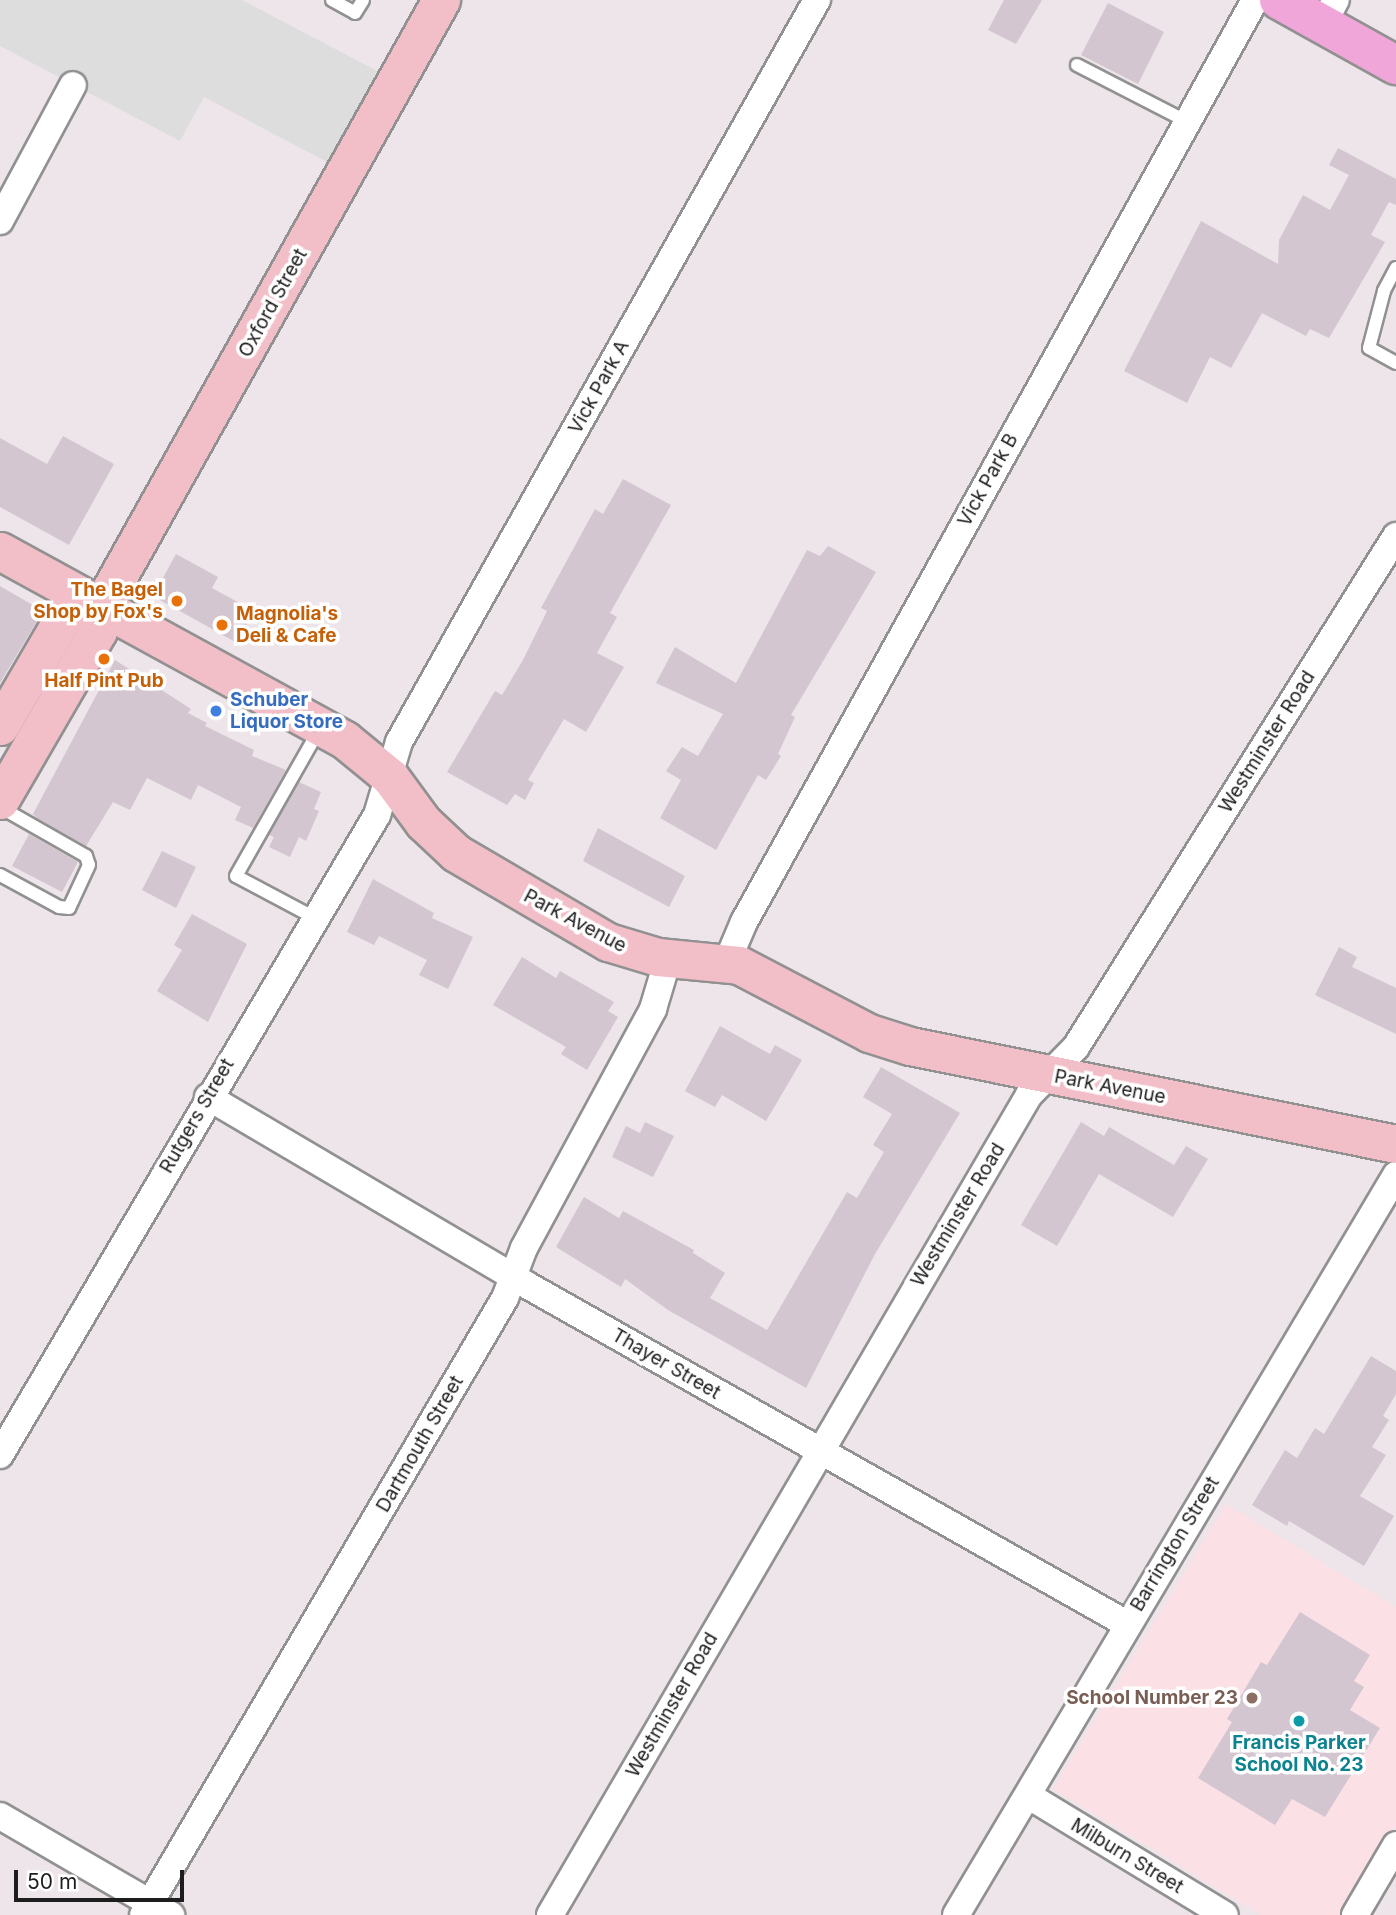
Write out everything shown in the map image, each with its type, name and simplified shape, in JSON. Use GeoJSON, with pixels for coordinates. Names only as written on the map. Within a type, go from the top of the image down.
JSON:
{"type":"FeatureCollection","features":[{"type":"Feature","properties":{"kind":"main road"},"geometry":{"type":"LineString","coordinates":[[1279,0],[1329,12],[1396,65]]}},
{"type":"Feature","properties":{"kind":"street","name":"Oxford Street"},"geometry":{"type":"LineString","coordinates":[[0,800],[98,631],[102,605],[442,0]]}},
{"type":"Feature","properties":{"kind":"street","name":"Vick Park A"},"geometry":{"type":"LineString","coordinates":[[390,777],[399,742],[817,0]]}},
{"type":"Feature","properties":{"kind":"street","name":"Vick Park B"},"geometry":{"type":"LineString","coordinates":[[727,962],[744,922],[1255,0]]}},
{"type":"Feature","properties":{"kind":"street"},"geometry":{"type":"LineString","coordinates":[[0,221],[73,85]]}},
{"type":"Feature","properties":{"kind":"street","name":"Westminster Road"},"geometry":{"type":"LineString","coordinates":[[550,1915],[818,1451],[1029,1095],[1076,1048],[1396,536]]}},
{"type":"Feature","properties":{"kind":"street","name":"Park Avenue"},"geometry":{"type":"LineString","coordinates":[[0,551],[355,747],[390,777],[423,822],[469,862],[593,934],[668,959],[727,962],[757,972],[882,1038],[1049,1075],[1396,1144]]}},
{"type":"Feature","properties":{"kind":"street"},"geometry":{"type":"LineString","coordinates":[[0,726],[66,613],[102,605]]}},
{"type":"Feature","properties":{"kind":"street","name":"Rutgers Street"},"geometry":{"type":"LineString","coordinates":[[0,1455],[208,1097],[377,815],[390,777]]}},
{"type":"Feature","properties":{"kind":"street","name":"Dartmouth Street"},"geometry":{"type":"LineString","coordinates":[[155,1911],[513,1277],[524,1248],[653,1009],[668,959]]}},
{"type":"Feature","properties":{"kind":"street","name":"Thayer Street"},"geometry":{"type":"LineString","coordinates":[[208,1097],[513,1277],[1127,1624]]}},
{"type":"Feature","properties":{"kind":"street","name":"Barrington Street"},"geometry":{"type":"LineString","coordinates":[[956,1915],[1396,1175]]}},
{"type":"Feature","properties":{"kind":"street","name":"Milburn Street"},"geometry":{"type":"LineString","coordinates":[[1029,1796],[1225,1915]]}},
{"type":"Feature","properties":{"kind":"street"},"geometry":{"type":"LineString","coordinates":[[0,1816],[155,1911]]}},
{"type":"Feature","properties":{"kind":"street"},"geometry":{"type":"LineString","coordinates":[[1355,1915],[1396,1845]]}},
{"type":"Feature","properties":{"kind":"lane"},"geometry":{"type":"LineString","coordinates":[[332,0],[355,13],[363,0]]}},
{"type":"Feature","properties":{"kind":"lane"},"geometry":{"type":"LineString","coordinates":[[1077,65],[1186,121]]}},
{"type":"Feature","properties":{"kind":"lane"},"geometry":{"type":"LineString","coordinates":[[1396,268],[1384,291],[1369,348],[1396,363]]}},
{"type":"Feature","properties":{"kind":"lane"},"geometry":{"type":"LineString","coordinates":[[314,918],[236,876],[321,726]]}},
{"type":"Feature","properties":{"kind":"lane"},"geometry":{"type":"LineString","coordinates":[[0,807],[86,856],[89,865],[69,908],[59,908],[0,875]]}},
{"type":"Feature","properties":{"kind":"shaded area"},"geometry":{"type":"Polygon","coordinates":[[[0,0],[242,0],[377,71],[329,163],[204,97],[180,141],[0,46],[0,0]]]}},
{"type":"Feature","properties":{"kind":"shaded area","name":"School Number 23"},"geometry":{"type":"Polygon","coordinates":[[[1226,1504],[1396,1607],[1396,1824],[1341,1915],[1261,1915],[1053,1789],[1226,1504]]]}},
{"type":"Feature","properties":{"kind":"building"},"geometry":{"type":"Polygon","coordinates":[[[1004,0],[1042,0],[1016,44],[988,30],[1004,0]]]}},
{"type":"Feature","properties":{"kind":"building"},"geometry":{"type":"Polygon","coordinates":[[[1108,3],[1164,32],[1138,84],[1081,55],[1108,3]]]}},
{"type":"Feature","properties":{"kind":"building"},"geometry":{"type":"Polygon","coordinates":[[[1338,148],[1396,179],[1396,205],[1389,202],[1371,235],[1385,242],[1329,338],[1310,329],[1306,336],[1262,313],[1231,368],[1210,357],[1187,403],[1124,371],[1201,221],[1278,264],[1279,240],[1303,195],[1330,210],[1349,175],[1329,165],[1338,148]]]}},
{"type":"Feature","properties":{"kind":"building"},"geometry":{"type":"Polygon","coordinates":[[[63,436],[114,464],[69,545],[0,507],[0,438],[47,464],[63,436]]]}},
{"type":"Feature","properties":{"kind":"building"},"geometry":{"type":"Polygon","coordinates":[[[623,479],[671,505],[610,613],[617,617],[597,653],[624,667],[586,732],[564,719],[528,780],[534,783],[525,800],[515,794],[507,805],[447,772],[495,691],[502,695],[523,660],[547,611],[541,608],[595,509],[603,514],[623,479]]]}},
{"type":"Feature","properties":{"kind":"building"},"geometry":{"type":"Polygon","coordinates":[[[828,546],[876,572],[791,715],[795,717],[778,754],[781,756],[766,780],[758,775],[716,850],[660,818],[681,780],[666,771],[682,747],[698,756],[723,714],[656,683],[675,647],[736,683],[807,550],[820,556],[828,546]]]}},
{"type":"Feature","properties":{"kind":"building"},"geometry":{"type":"Polygon","coordinates":[[[176,554],[218,577],[212,588],[254,611],[237,643],[153,596],[176,554]]]}},
{"type":"Feature","properties":{"kind":"building"},"geometry":{"type":"Polygon","coordinates":[[[0,586],[43,611],[0,683],[0,586]]]}},
{"type":"Feature","properties":{"kind":"building"},"geometry":{"type":"Polygon","coordinates":[[[115,660],[191,709],[188,713],[207,723],[205,726],[254,750],[252,756],[286,770],[253,828],[235,820],[241,807],[198,785],[191,800],[147,778],[130,810],[113,802],[86,846],[33,814],[115,660]]]}},
{"type":"Feature","properties":{"kind":"building"},"geometry":{"type":"Polygon","coordinates":[[[299,782],[321,792],[314,809],[319,811],[306,841],[299,837],[290,857],[269,847],[274,837],[269,835],[299,782]]]}},
{"type":"Feature","properties":{"kind":"building"},"geometry":{"type":"Polygon","coordinates":[[[598,828],[685,876],[669,907],[583,861],[598,828]]]}},
{"type":"Feature","properties":{"kind":"building"},"geometry":{"type":"Polygon","coordinates":[[[29,834],[78,862],[62,892],[12,866],[29,834]]]}},
{"type":"Feature","properties":{"kind":"building"},"geometry":{"type":"Polygon","coordinates":[[[162,851],[196,867],[176,908],[142,890],[162,851]]]}},
{"type":"Feature","properties":{"kind":"building"},"geometry":{"type":"Polygon","coordinates":[[[373,879],[434,913],[432,918],[473,937],[448,989],[419,975],[427,960],[379,936],[374,945],[347,932],[373,879]]]}},
{"type":"Feature","properties":{"kind":"building"},"geometry":{"type":"Polygon","coordinates":[[[192,914],[247,944],[208,1022],[157,991],[182,950],[174,945],[192,914]]]}},
{"type":"Feature","properties":{"kind":"building"},"geometry":{"type":"Polygon","coordinates":[[[1339,947],[1357,957],[1352,967],[1396,988],[1396,1034],[1315,995],[1339,947]]]}},
{"type":"Feature","properties":{"kind":"building"},"geometry":{"type":"Polygon","coordinates":[[[522,957],[556,978],[560,971],[614,1002],[608,1011],[618,1017],[587,1070],[561,1054],[566,1047],[493,1005],[522,957]]]}},
{"type":"Feature","properties":{"kind":"building"},"geometry":{"type":"Polygon","coordinates":[[[720,1026],[770,1054],[775,1045],[802,1060],[766,1121],[722,1095],[715,1107],[685,1091],[720,1026]]]}},
{"type":"Feature","properties":{"kind":"building"},"geometry":{"type":"Polygon","coordinates":[[[881,1067],[960,1113],[875,1254],[806,1388],[668,1310],[625,1279],[621,1287],[556,1247],[584,1197],[619,1218],[623,1211],[694,1250],[693,1253],[725,1273],[710,1298],[767,1330],[847,1192],[857,1198],[884,1152],[873,1145],[892,1114],[863,1097],[881,1067]]]}},
{"type":"Feature","properties":{"kind":"building"},"geometry":{"type":"Polygon","coordinates":[[[645,1122],[674,1136],[653,1177],[612,1157],[626,1126],[640,1133],[645,1122]]]}},
{"type":"Feature","properties":{"kind":"building"},"geometry":{"type":"Polygon","coordinates":[[[1081,1122],[1104,1136],[1109,1127],[1174,1165],[1186,1146],[1208,1159],[1173,1217],[1099,1174],[1057,1246],[1021,1225],[1081,1122]]]}},
{"type":"Feature","properties":{"kind":"building"},"geometry":{"type":"Polygon","coordinates":[[[1371,1356],[1396,1371],[1396,1394],[1383,1416],[1389,1420],[1372,1447],[1386,1455],[1360,1496],[1394,1516],[1364,1566],[1289,1521],[1287,1526],[1252,1505],[1285,1450],[1297,1458],[1315,1428],[1324,1434],[1371,1356]]]}},
{"type":"Feature","properties":{"kind":"building","name":"Francis Parker School No. 23"},"geometry":{"type":"Polygon","coordinates":[[[1300,1612],[1370,1655],[1354,1681],[1364,1687],[1350,1710],[1380,1728],[1325,1817],[1292,1799],[1275,1825],[1198,1778],[1232,1722],[1227,1719],[1261,1662],[1267,1665],[1300,1612]]]}},
{"type":"Feature","properties":{"kind":"place","name":"The Bagel Shop by Fox's"},"geometry":{"type":"Point","coordinates":[177,601]}},
{"type":"Feature","properties":{"kind":"place","name":"Magnolia's Deli & Cafe"},"geometry":{"type":"Point","coordinates":[222,625]}},
{"type":"Feature","properties":{"kind":"place","name":"Half Pint Pub"},"geometry":{"type":"Point","coordinates":[104,659]}},
{"type":"Feature","properties":{"kind":"place","name":"Schuber Liquor Store"},"geometry":{"type":"Point","coordinates":[216,711]}},
{"type":"Feature","properties":{"kind":"place","name":"School Number 23"},"geometry":{"type":"Point","coordinates":[1252,1698]}},
{"type":"Feature","properties":{"kind":"place","name":"Francis Parker School No. 23"},"geometry":{"type":"Point","coordinates":[1299,1721]}}]}
